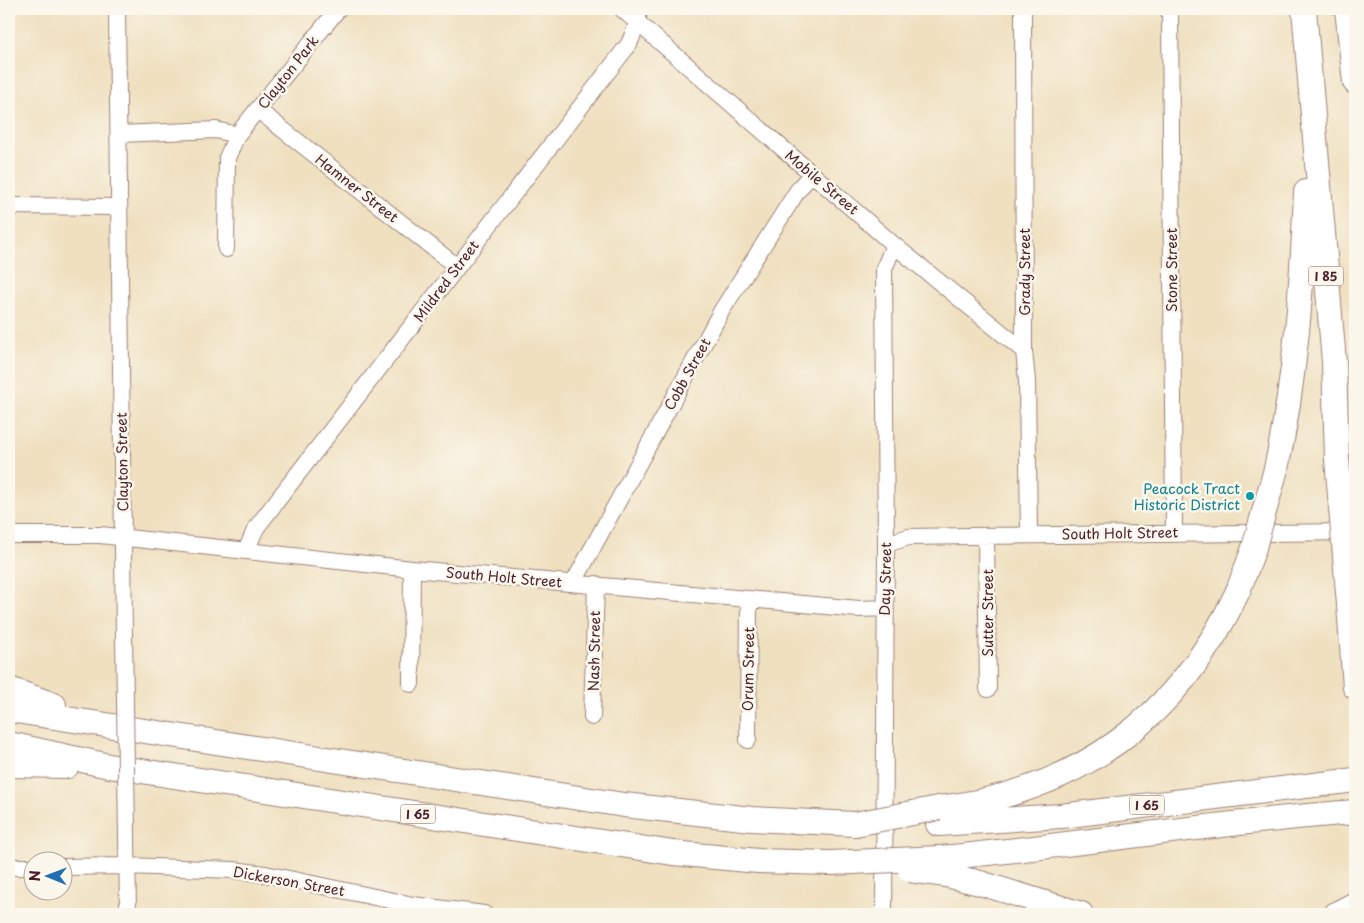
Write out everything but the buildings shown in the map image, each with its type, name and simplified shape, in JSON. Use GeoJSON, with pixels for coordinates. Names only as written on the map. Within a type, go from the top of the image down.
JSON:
{"type":"FeatureCollection","features":[{"type":"Feature","properties":{"kind":"highway","name":"I 85"},"geometry":{"type":"LineString","coordinates":[[1304,9],[1334,362],[1337,459],[1349,605]]}},
{"type":"Feature","properties":{"kind":"highway"},"geometry":{"type":"LineString","coordinates":[[1346,9],[1355,82]]}},
{"type":"Feature","properties":{"kind":"highway"},"geometry":{"type":"LineString","coordinates":[[939,816],[1029,789],[1071,771],[1116,744],[1162,705],[1191,672],[1216,635],[1238,591],[1253,551],[1276,469],[1288,410],[1299,325],[1310,92]]}},
{"type":"Feature","properties":{"kind":"highway"},"geometry":{"type":"LineString","coordinates":[[1349,605],[1355,638]]}},
{"type":"Feature","properties":{"kind":"highway"},"geometry":{"type":"LineString","coordinates":[[1349,605],[1355,687]]}},
{"type":"Feature","properties":{"kind":"highway"},"geometry":{"type":"LineString","coordinates":[[9,690],[107,724]]}},
{"type":"Feature","properties":{"kind":"highway","name":"I 65"},"geometry":{"type":"LineString","coordinates":[[9,710],[624,805],[752,819],[828,823],[855,824],[939,816],[1061,816],[1355,780]]}},
{"type":"Feature","properties":{"kind":"highway","name":"I 65"},"geometry":{"type":"LineString","coordinates":[[9,744],[109,766],[673,853],[758,861],[856,862],[944,866],[1048,848],[1307,815],[1355,812]]}},
{"type":"Feature","properties":{"kind":"highway"},"geometry":{"type":"LineString","coordinates":[[9,765],[109,766]]}},
{"type":"Feature","properties":{"kind":"highway"},"geometry":{"type":"LineString","coordinates":[[944,866],[980,883],[1075,913]]}},
{"type":"Feature","properties":{"kind":"highway"},"geometry":{"type":"LineString","coordinates":[[1336,914],[1355,904]]}},
{"type":"Feature","properties":{"kind":"street","name":"Clayton Street"},"geometry":{"type":"LineString","coordinates":[[117,9],[128,914]]}},
{"type":"Feature","properties":{"kind":"street","name":"Clayton Park"},"geometry":{"type":"LineString","coordinates":[[226,249],[227,158],[237,135],[338,9]]}},
{"type":"Feature","properties":{"kind":"street","name":"Mobile Street"},"geometry":{"type":"LineString","coordinates":[[622,9],[638,16],[894,245],[1024,351]]}},
{"type":"Feature","properties":{"kind":"street","name":"Grady Street"},"geometry":{"type":"LineString","coordinates":[[1023,9],[1024,351],[1027,390],[1028,535]]}},
{"type":"Feature","properties":{"kind":"street","name":"Stone Street"},"geometry":{"type":"LineString","coordinates":[[1170,9],[1174,532]]}},
{"type":"Feature","properties":{"kind":"street","name":"Mildred Street"},"geometry":{"type":"LineString","coordinates":[[246,551],[256,528],[456,266],[629,44],[638,16]]}},
{"type":"Feature","properties":{"kind":"street","name":"Hamner Street"},"geometry":{"type":"LineString","coordinates":[[258,110],[456,266]]}},
{"type":"Feature","properties":{"kind":"street"},"geometry":{"type":"LineString","coordinates":[[118,134],[216,130],[237,135]]}},
{"type":"Feature","properties":{"kind":"street","name":"Cobb Street"},"geometry":{"type":"LineString","coordinates":[[574,582],[722,310],[798,190],[812,173]]}},
{"type":"Feature","properties":{"kind":"street"},"geometry":{"type":"LineString","coordinates":[[9,206],[119,207]]}},
{"type":"Feature","properties":{"kind":"street","name":"Day Street"},"geometry":{"type":"LineString","coordinates":[[884,914],[886,544],[884,270],[894,245]]}},
{"type":"Feature","properties":{"kind":"street","name":"South Holt Street"},"geometry":{"type":"LineString","coordinates":[[886,544],[909,538],[1174,532],[1355,532]]}},
{"type":"Feature","properties":{"kind":"street","name":"South Holt Street"},"geometry":{"type":"LineString","coordinates":[[9,535],[100,534],[412,569],[859,609],[885,608]]}},
{"type":"Feature","properties":{"kind":"street","name":"Sutter Street"},"geometry":{"type":"LineString","coordinates":[[986,537],[988,688]]}},
{"type":"Feature","properties":{"kind":"street"},"geometry":{"type":"LineString","coordinates":[[411,684],[412,569]]}},
{"type":"Feature","properties":{"kind":"street","name":"Nash Street"},"geometry":{"type":"LineString","coordinates":[[592,717],[596,584]]}},
{"type":"Feature","properties":{"kind":"street","name":"Orum Street"},"geometry":{"type":"LineString","coordinates":[[748,740],[749,599]]}},
{"type":"Feature","properties":{"kind":"street","name":"Dickerson Street"},"geometry":{"type":"LineString","coordinates":[[72,866],[233,870],[265,874],[413,909],[484,914]]}},
{"type":"Feature","properties":{"kind":"street"},"geometry":{"type":"LineString","coordinates":[[9,867],[22,867]]}},
{"type":"Feature","properties":{"kind":"place","name":"Peacock Tract Historic District"},"geometry":{"type":"Point","coordinates":[1250,496]}}]}
